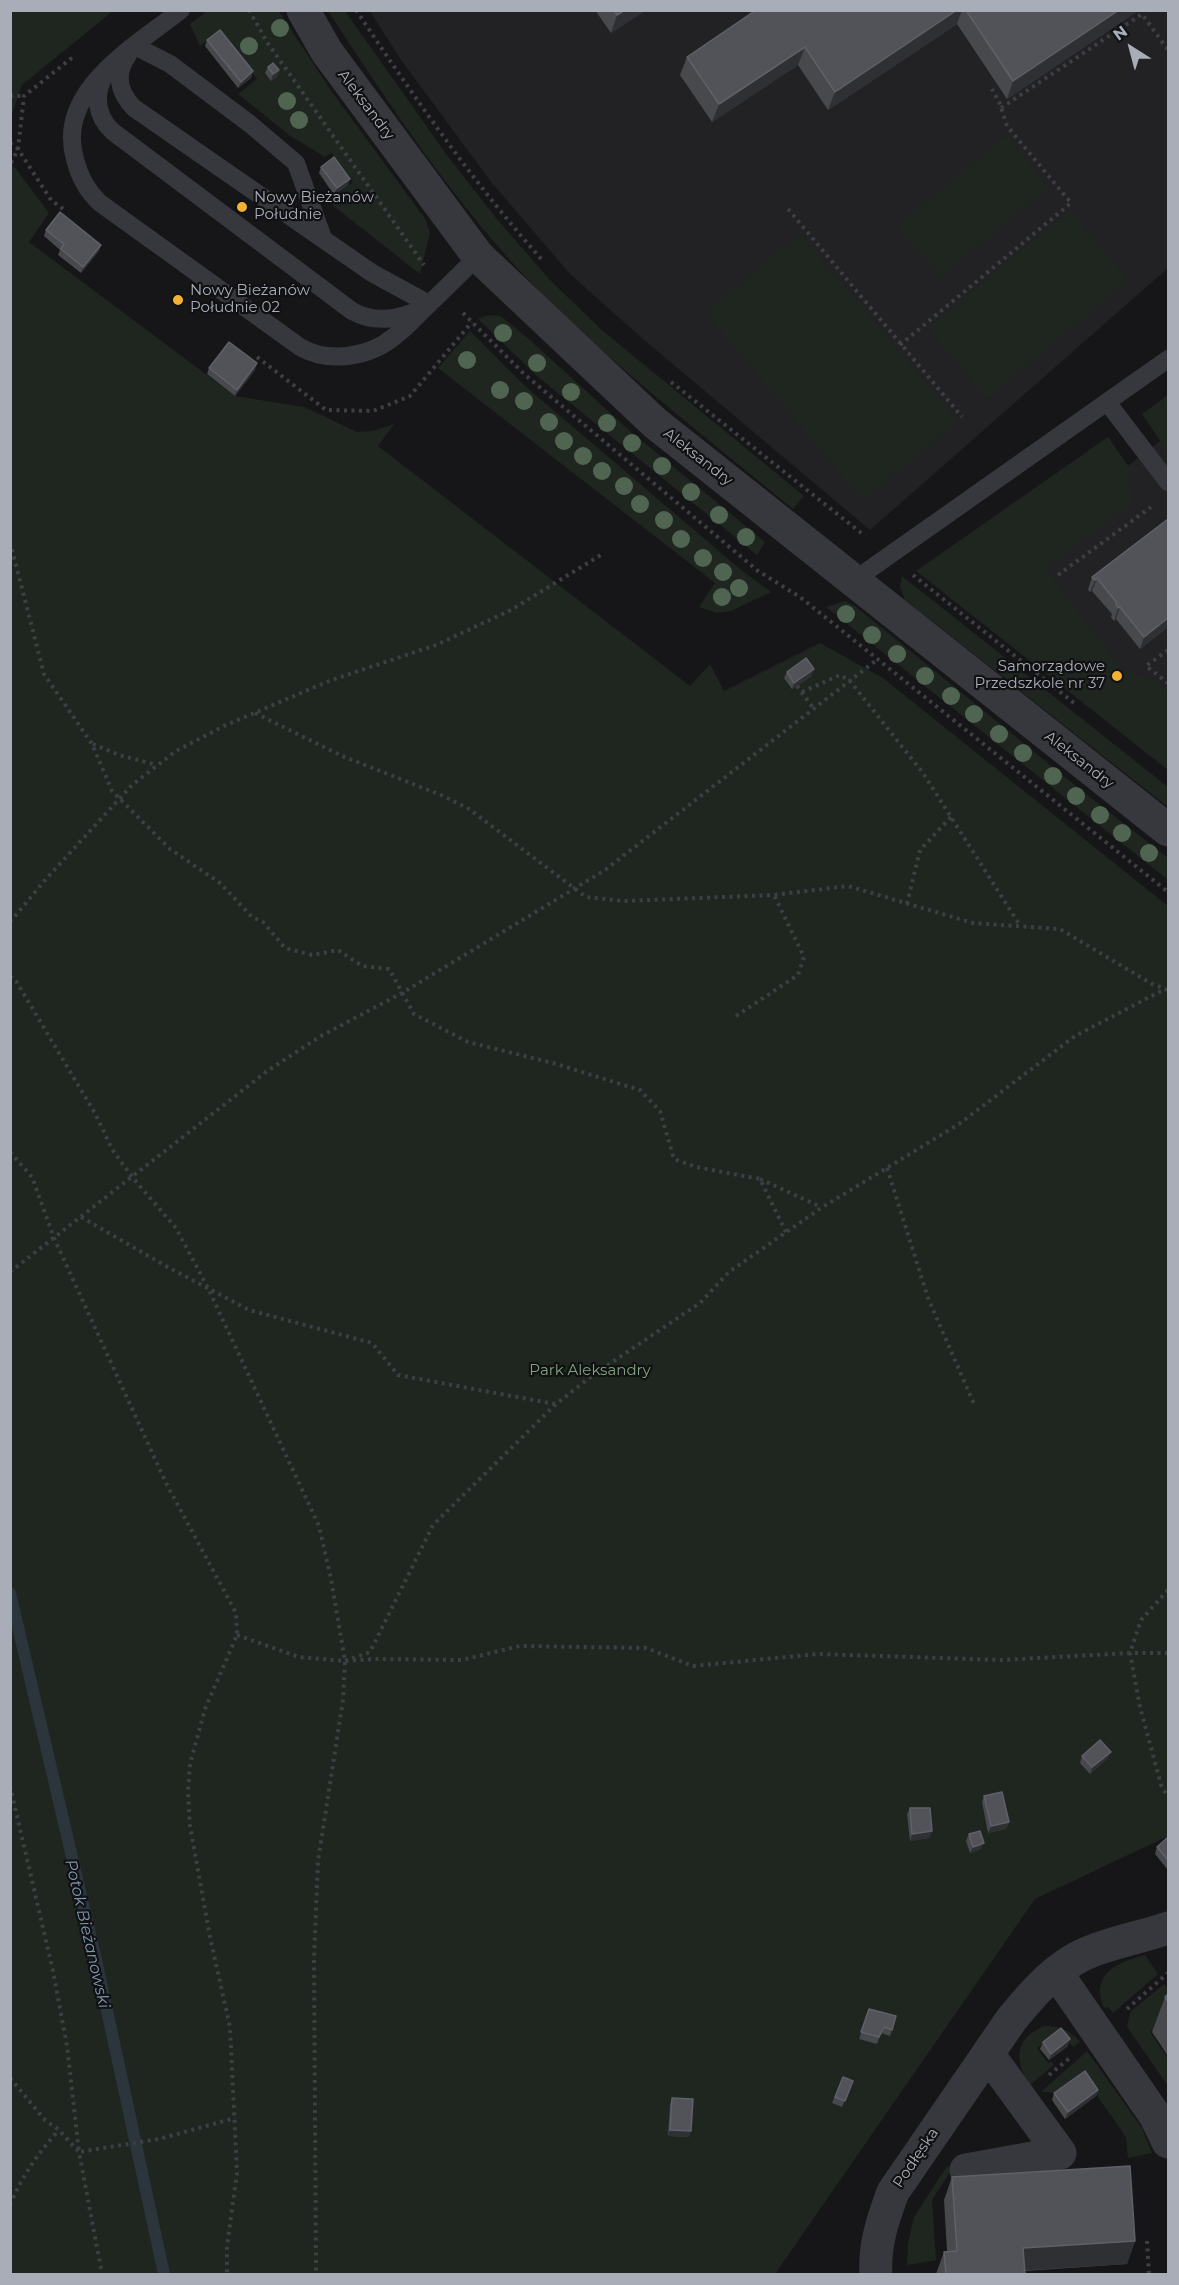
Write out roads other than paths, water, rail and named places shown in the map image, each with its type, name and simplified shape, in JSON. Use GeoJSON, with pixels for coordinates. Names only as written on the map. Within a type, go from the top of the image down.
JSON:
{"type":"FeatureCollection","features":[{"type":"Feature","properties":{"kind":"street","name":"Aleksandry"},"geometry":{"type":"LineString","coordinates":[[303,10],[327,52],[478,256],[655,423],[1168,830]]}},
{"type":"Feature","properties":{"kind":"street","name":"Podłęska"},"geometry":{"type":"LineString","coordinates":[[876,2274],[877,2244],[882,2220],[893,2192],[1032,1994],[1056,1972],[1076,1958],[1168,1928]]}},
{"type":"Feature","properties":{"kind":"street"},"geometry":{"type":"LineString","coordinates":[[1056,1972],[1156,2117],[1168,2142]]}},
{"type":"Feature","properties":{"kind":"street"},"geometry":{"type":"LineString","coordinates":[[966,2170],[1060,2153],[988,2054]]}},
{"type":"Feature","properties":{"kind":"lane"},"geometry":{"type":"LineString","coordinates":[[181,10],[107,69],[88,89],[83,98],[75,118],[72,138],[74,156],[83,181],[100,203],[300,347],[313,353],[342,356],[377,347],[396,336],[478,256]]}},
{"type":"Feature","properties":{"kind":"lane"},"geometry":{"type":"LineString","coordinates":[[135,46],[122,63],[120,72],[120,88],[128,102],[372,273],[429,304]]}},
{"type":"Feature","properties":{"kind":"lane"},"geometry":{"type":"LineString","coordinates":[[135,46],[170,64],[250,124],[296,163],[323,238]]}},
{"type":"Feature","properties":{"kind":"lane"},"geometry":{"type":"LineString","coordinates":[[107,69],[99,88],[97,105],[106,125],[352,311],[370,319],[387,319],[407,315],[429,304]]}},
{"type":"Feature","properties":{"kind":"lane"},"geometry":{"type":"LineString","coordinates":[[853,581],[1168,359]]}},
{"type":"Feature","properties":{"kind":"lane"},"geometry":{"type":"LineString","coordinates":[[1107,402],[1168,482]]}},
{"type":"Feature","properties":{"kind":"waterway","name":"Potok Bieżanowski"},"geometry":{"type":"LineString","coordinates":[[10,1593],[95,1955],[164,2274]]}},
{"type":"Feature","properties":{"kind":"place","name":"Nowy Bieżanów Południe"},"geometry":{"type":"Point","coordinates":[242,207]}},
{"type":"Feature","properties":{"kind":"place","name":"Nowy Bieżanów Południe 02"},"geometry":{"type":"Point","coordinates":[178,300]}},
{"type":"Feature","properties":{"kind":"place","name":"Samorządowe Przedszkole nr 37"},"geometry":{"type":"Point","coordinates":[1117,676]}},
{"type":"Feature","properties":{"kind":"park label","name":"Park Aleksandry"},"geometry":{"type":"Point","coordinates":[590,1371]}}]}
